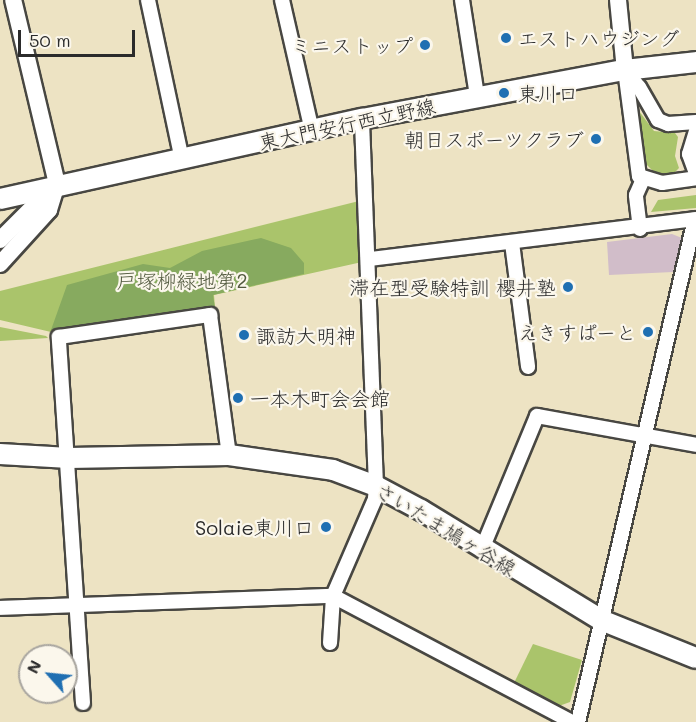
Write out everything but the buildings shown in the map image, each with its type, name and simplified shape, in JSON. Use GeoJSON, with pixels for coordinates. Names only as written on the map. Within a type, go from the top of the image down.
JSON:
{"type":"FeatureCollection","features":[{"type":"Feature","properties":{"kind":"main road","name":"東大門安行西立野線"},"geometry":{"type":"LineString","coordinates":[[0,199],[57,184],[182,160],[362,119],[477,96],[625,70],[696,62]]}},
{"type":"Feature","properties":{"kind":"main road","name":"さいたま鳩ヶ谷線"},"geometry":{"type":"LineString","coordinates":[[0,454],[69,458],[229,455],[333,470],[376,486],[601,620],[696,658]]}},
{"type":"Feature","properties":{"kind":"street"},"geometry":{"type":"LineString","coordinates":[[0,264],[49,210],[57,184],[13,0]]}},
{"type":"Feature","properties":{"kind":"street"},"geometry":{"type":"LineString","coordinates":[[148,0],[182,160]]}},
{"type":"Feature","properties":{"kind":"street"},"geometry":{"type":"LineString","coordinates":[[282,0],[312,131]]}},
{"type":"Feature","properties":{"kind":"street"},"geometry":{"type":"LineString","coordinates":[[462,0],[477,96]]}},
{"type":"Feature","properties":{"kind":"street"},"geometry":{"type":"LineString","coordinates":[[618,0],[636,172],[643,179],[662,183],[696,178]]}},
{"type":"Feature","properties":{"kind":"street"},"geometry":{"type":"LineString","coordinates":[[625,70],[639,87],[658,120],[668,124],[696,122]]}},
{"type":"Feature","properties":{"kind":"street"},"geometry":{"type":"LineString","coordinates":[[330,643],[333,596],[375,499],[376,486],[370,259],[362,119]]}},
{"type":"Feature","properties":{"kind":"street"},"geometry":{"type":"LineString","coordinates":[[696,131],[688,154],[696,174]]}},
{"type":"Feature","properties":{"kind":"street"},"geometry":{"type":"LineString","coordinates":[[640,229],[636,195],[643,179]]}},
{"type":"Feature","properties":{"kind":"street"},"geometry":{"type":"LineString","coordinates":[[0,240],[57,184]]}},
{"type":"Feature","properties":{"kind":"street"},"geometry":{"type":"LineString","coordinates":[[370,259],[640,229],[695,219],[647,436],[578,722]]}},
{"type":"Feature","properties":{"kind":"street"},"geometry":{"type":"LineString","coordinates":[[512,243],[528,367]]}},
{"type":"Feature","properties":{"kind":"street"},"geometry":{"type":"LineString","coordinates":[[83,703],[69,458],[59,337],[210,315],[229,455]]}},
{"type":"Feature","properties":{"kind":"street"},"geometry":{"type":"LineString","coordinates":[[482,549],[537,416],[696,446]]}},
{"type":"Feature","properties":{"kind":"street"},"geometry":{"type":"LineString","coordinates":[[0,608],[333,596],[572,722]]}},
{"type":"Feature","properties":{"kind":"shaded area"},"geometry":{"type":"Polygon","coordinates":[[[672,234],[682,238],[673,272],[609,275],[607,242],[672,234]]]}},
{"type":"Feature","properties":{"kind":"green space"},"geometry":{"type":"Polygon","coordinates":[[[636,107],[654,131],[675,133],[678,137],[675,156],[679,168],[674,173],[656,174],[644,162],[636,107]]]}},
{"type":"Feature","properties":{"kind":"green space"},"geometry":{"type":"Polygon","coordinates":[[[696,195],[696,208],[651,212],[658,200],[696,195]]]}},
{"type":"Feature","properties":{"kind":"green space","name":"戸塚柳緑地第2"},"geometry":{"type":"Polygon","coordinates":[[[359,201],[362,262],[214,295],[215,308],[51,332],[0,320],[0,291],[359,201]]]}},
{"type":"Feature","properties":{"kind":"green space"},"geometry":{"type":"Polygon","coordinates":[[[261,238],[291,248],[304,263],[304,274],[213,295],[215,308],[51,330],[67,285],[143,264],[170,268],[202,251],[261,238]]]}},
{"type":"Feature","properties":{"kind":"green space"},"geometry":{"type":"Polygon","coordinates":[[[0,327],[46,336],[48,338],[0,341],[0,327]]]}},
{"type":"Feature","properties":{"kind":"green space"},"geometry":{"type":"Polygon","coordinates":[[[533,644],[582,660],[570,702],[559,706],[514,683],[533,644]]]}},
{"type":"Feature","properties":{"kind":"place","name":"エストハウジング"},"geometry":{"type":"Point","coordinates":[506,38]}},
{"type":"Feature","properties":{"kind":"place","name":"ミニストップ"},"geometry":{"type":"Point","coordinates":[425,45]}},
{"type":"Feature","properties":{"kind":"place","name":"東川口"},"geometry":{"type":"Point","coordinates":[504,93]}},
{"type":"Feature","properties":{"kind":"place","name":"朝日スポーツクラブ"},"geometry":{"type":"Point","coordinates":[596,139]}},
{"type":"Feature","properties":{"kind":"place","name":"滞在型受験特訓 櫻井塾"},"geometry":{"type":"Point","coordinates":[568,287]}},
{"type":"Feature","properties":{"kind":"place","name":"えきすぱーと"},"geometry":{"type":"Point","coordinates":[648,332]}},
{"type":"Feature","properties":{"kind":"place","name":"諏訪大明神"},"geometry":{"type":"Point","coordinates":[244,335]}},
{"type":"Feature","properties":{"kind":"place","name":"一本木町会会館"},"geometry":{"type":"Point","coordinates":[238,398]}},
{"type":"Feature","properties":{"kind":"place","name":"Solaie東川口"},"geometry":{"type":"Point","coordinates":[326,527]}}]}
